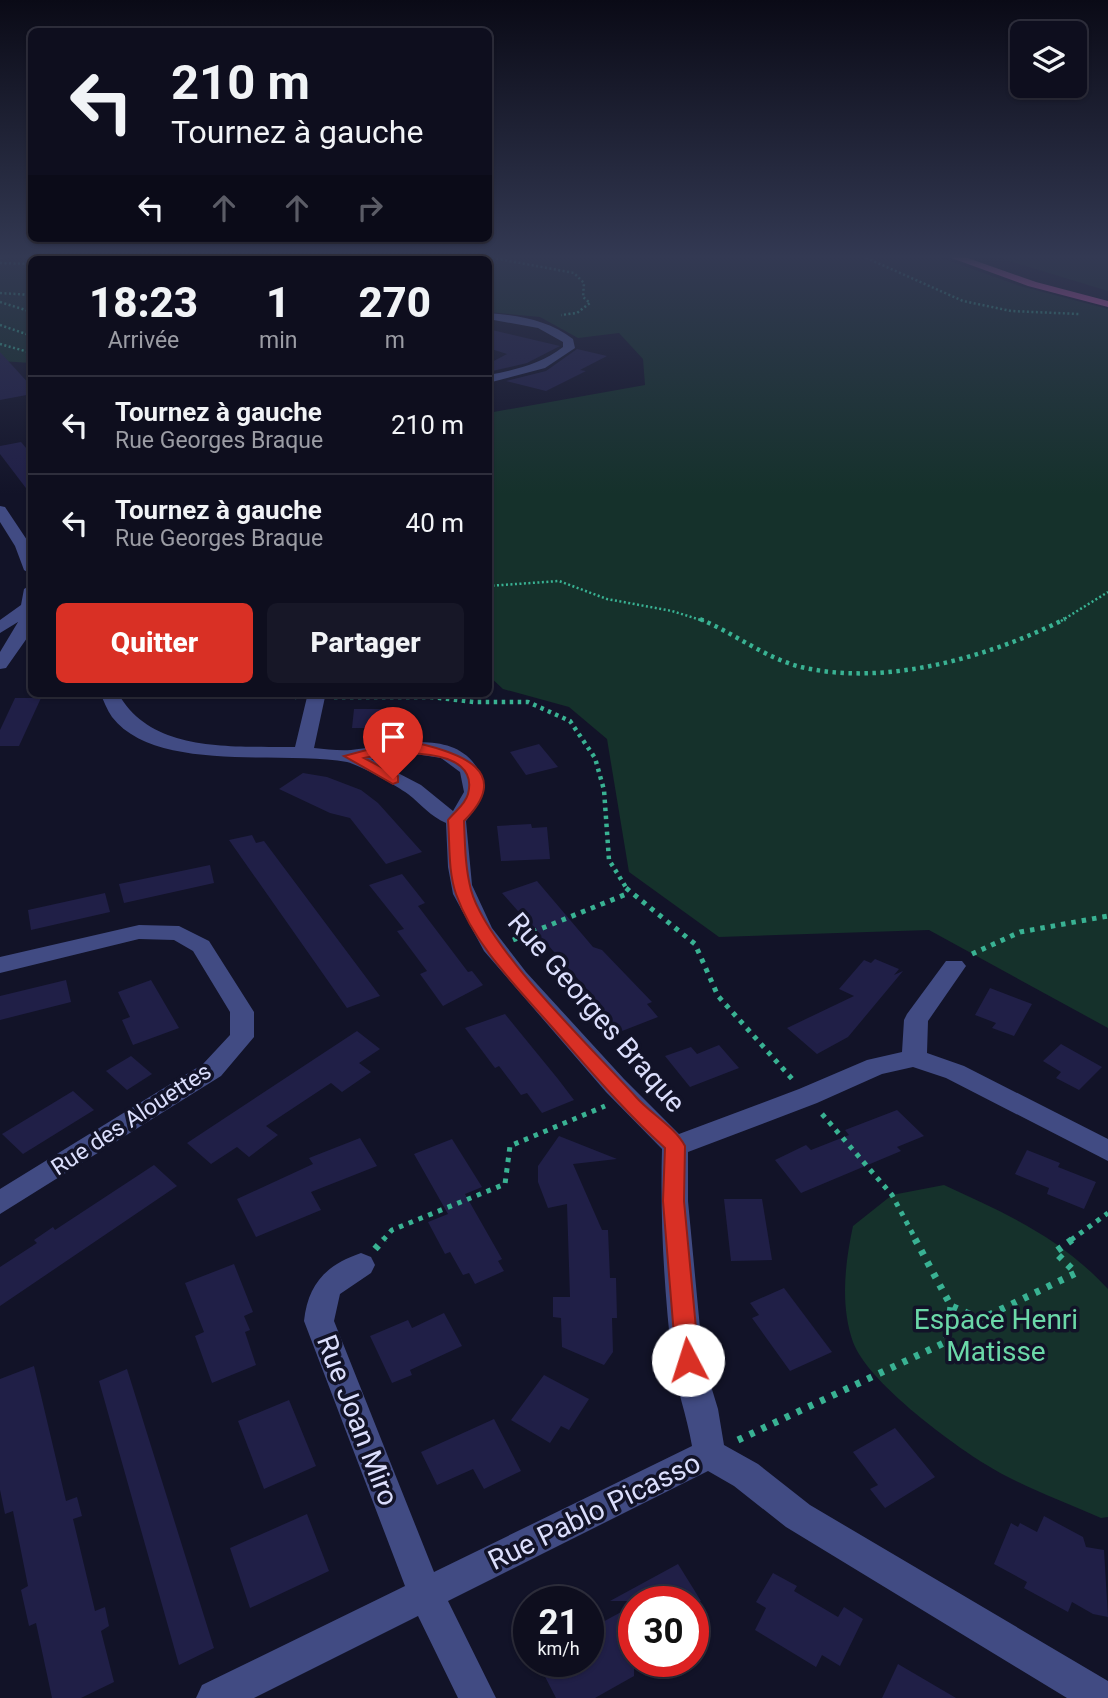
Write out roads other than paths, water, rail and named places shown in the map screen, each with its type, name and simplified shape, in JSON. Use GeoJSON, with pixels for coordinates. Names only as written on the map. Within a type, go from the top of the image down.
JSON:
{"type":"FeatureCollection","features":[{"type":"Feature","properties":{"kind":"street"},"geometry":{"type":"LineString","coordinates":[[492,378],[534,368],[559,357],[569,348],[569,341],[563,335]]}},
{"type":"Feature","properties":{"kind":"street"},"geometry":{"type":"LineString","coordinates":[[0,510],[23,546],[28,559]]}},
{"type":"Feature","properties":{"kind":"street"},"geometry":{"type":"LineString","coordinates":[[0,629],[28,608]]}},
{"type":"Feature","properties":{"kind":"street"},"geometry":{"type":"LineString","coordinates":[[0,629],[28,626]]}},
{"type":"Feature","properties":{"kind":"street"},"geometry":{"type":"LineString","coordinates":[[2,655],[28,627]]}},
{"type":"Feature","properties":{"kind":"street"},"geometry":{"type":"LineString","coordinates":[[110,697],[113,707],[124,721],[174,743],[208,749],[351,756],[389,748],[417,747],[451,756],[467,766],[476,782],[476,793],[470,806],[456,820],[438,811],[414,789],[351,756]]}},
{"type":"Feature","properties":{"kind":"street"},"geometry":{"type":"LineString","coordinates":[[303,752],[316,697]]}},
{"type":"Feature","properties":{"kind":"street","name":"Rue Georges Braque"},"geometry":{"type":"LineString","coordinates":[[456,820],[463,892],[474,916],[494,947],[625,1098],[675,1146],[674,1201],[688,1360],[702,1409],[709,1454]]}},
{"type":"Feature","properties":{"kind":"street","name":"Rue des Alouettes"},"geometry":{"type":"LineString","coordinates":[[0,965],[139,932],[179,933],[201,946],[242,1012],[242,1037],[212,1070],[0,1203]]}},
{"type":"Feature","properties":{"kind":"street"},"geometry":{"type":"LineString","coordinates":[[914,1058],[916,1020],[954,966]]}},
{"type":"Feature","properties":{"kind":"street"},"geometry":{"type":"LineString","coordinates":[[675,1146],[807,1096],[876,1066],[914,1058],[955,1072],[1108,1151]]}},
{"type":"Feature","properties":{"kind":"street","name":"Rue Joan Miro"},"geometry":{"type":"LineString","coordinates":[[361,1265],[340,1275],[320,1297],[318,1321],[425,1592],[477,1698]]}},
{"type":"Feature","properties":{"kind":"street","name":"Rue Pablo Picasso"},"geometry":{"type":"LineString","coordinates":[[215,1698],[709,1454],[746,1475],[798,1516],[1102,1698]]}},
{"type":"Feature","properties":{"kind":"park label","name":"Espace Henri Matisse"},"geometry":{"type":"Point","coordinates":[996,1335]}}]}
